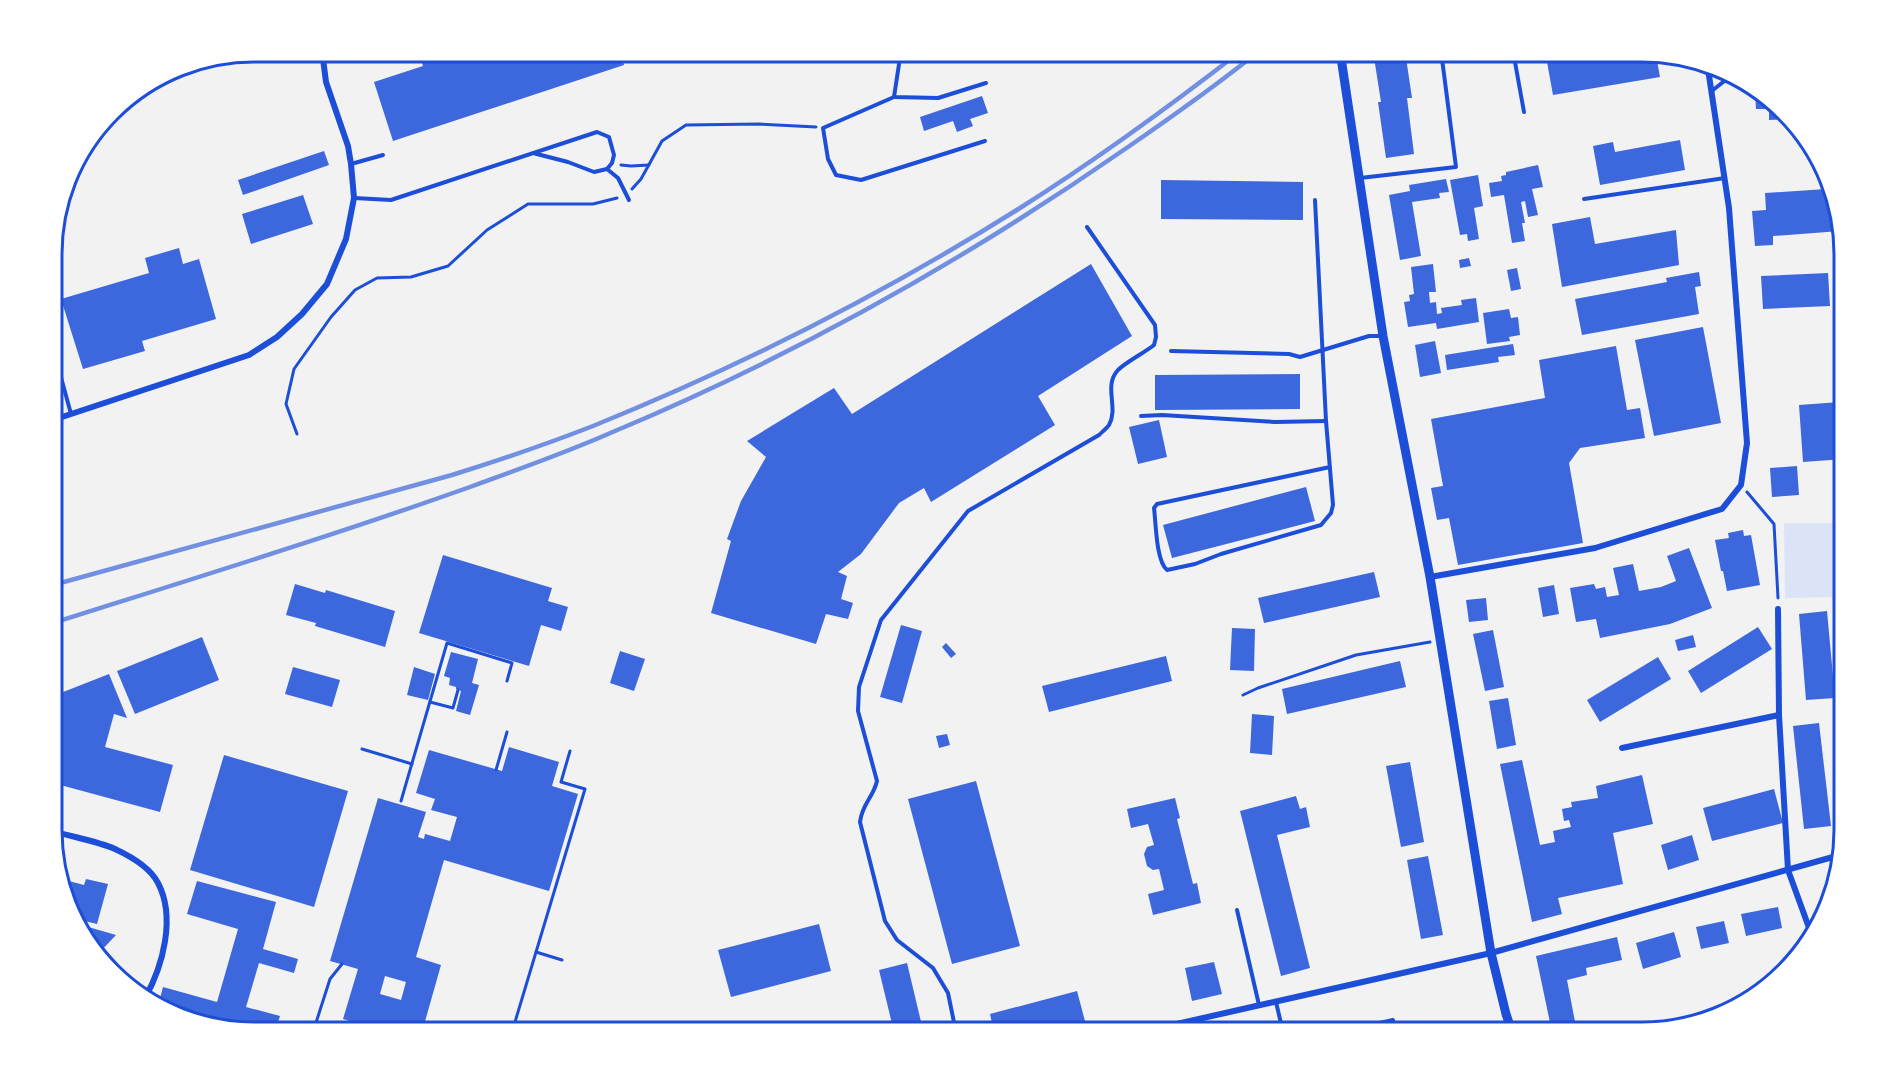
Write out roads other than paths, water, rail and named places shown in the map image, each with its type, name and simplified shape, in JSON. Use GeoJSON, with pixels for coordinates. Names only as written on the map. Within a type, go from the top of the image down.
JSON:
{"type":"FeatureCollection","features":[{"type":"Feature","properties":{"kind":"street"},"geometry":{"type":"LineString","coordinates":[[62,418],[249,355],[277,337],[302,314],[327,284],[346,239],[354,198],[348,146],[326,82],[323,62]]}},
{"type":"Feature","properties":{"kind":"street"},"geometry":{"type":"LineString","coordinates":[[1342,62],[1383,336],[1430,577],[1491,953],[1508,1021]]}},
{"type":"Feature","properties":{"kind":"street"},"geometry":{"type":"LineString","coordinates":[[1430,577],[1595,548],[1722,508],[1741,486],[1747,443],[1726,178],[1709,74]]}},
{"type":"Feature","properties":{"kind":"street"},"geometry":{"type":"LineString","coordinates":[[1778,609],[1779,715],[1788,870],[1808,926]]}},
{"type":"Feature","properties":{"kind":"street"},"geometry":{"type":"LineString","coordinates":[[1622,748],[1779,715]]}},
{"type":"Feature","properties":{"kind":"street"},"geometry":{"type":"LineString","coordinates":[[62,834],[114,848],[146,867],[158,883],[167,913],[164,942],[158,967],[148,990]]}},
{"type":"Feature","properties":{"kind":"street"},"geometry":{"type":"LineString","coordinates":[[1188,1021],[1491,953],[1831,858]]}},
{"type":"Feature","properties":{"kind":"lane"},"geometry":{"type":"LineString","coordinates":[[894,97],[899,62]]}},
{"type":"Feature","properties":{"kind":"lane"},"geometry":{"type":"LineString","coordinates":[[1359,178],[1456,167],[1442,62]]}},
{"type":"Feature","properties":{"kind":"lane"},"geometry":{"type":"LineString","coordinates":[[1515,62],[1524,112]]}},
{"type":"Feature","properties":{"kind":"lane"},"geometry":{"type":"LineString","coordinates":[[1713,90],[1725,81]]}},
{"type":"Feature","properties":{"kind":"lane"},"geometry":{"type":"LineString","coordinates":[[985,141],[861,180],[836,175],[828,159],[823,128],[894,97],[938,98],[986,83]]}},
{"type":"Feature","properties":{"kind":"lane"},"geometry":{"type":"LineString","coordinates":[[596,126],[597,132]]}},
{"type":"Feature","properties":{"kind":"lane"},"geometry":{"type":"LineString","coordinates":[[354,198],[391,200],[533,153],[597,132],[609,136],[614,155],[607,169],[594,172],[568,162],[533,153]]}},
{"type":"Feature","properties":{"kind":"lane"},"geometry":{"type":"LineString","coordinates":[[351,164],[383,155]]}},
{"type":"Feature","properties":{"kind":"lane"},"geometry":{"type":"LineString","coordinates":[[607,169],[618,178],[629,200]]}},
{"type":"Feature","properties":{"kind":"lane"},"geometry":{"type":"LineString","coordinates":[[1584,200],[1726,178]]}},
{"type":"Feature","properties":{"kind":"lane"},"geometry":{"type":"LineString","coordinates":[[1315,200],[1326,421],[1330,467],[1333,505],[1331,513],[1321,525],[1221,554],[1195,564],[1167,570],[1163,568],[1154,508],[1157,504],[1330,467]]}},
{"type":"Feature","properties":{"kind":"lane"},"geometry":{"type":"LineString","coordinates":[[954,1022],[948,993],[933,968],[897,940],[885,921],[860,822],[861,810],[875,790],[877,781],[858,711],[859,687],[880,620],[968,511],[1099,435],[1109,424],[1113,411],[1110,394],[1112,381],[1118,370],[1154,345],[1155,325],[1088,227]]}},
{"type":"Feature","properties":{"kind":"lane"},"geometry":{"type":"LineString","coordinates":[[1171,351],[1289,354],[1300,357],[1369,336],[1383,336]]}},
{"type":"Feature","properties":{"kind":"lane"},"geometry":{"type":"LineString","coordinates":[[62,381],[71,415]]}},
{"type":"Feature","properties":{"kind":"lane"},"geometry":{"type":"LineString","coordinates":[[1141,416],[1162,415],[1275,422],[1326,421]]}},
{"type":"Feature","properties":{"kind":"lane"},"geometry":{"type":"LineString","coordinates":[[1237,910],[1259,1005]]}},
{"type":"Feature","properties":{"kind":"lane"},"geometry":{"type":"LineString","coordinates":[[1276,1002],[1280,1021]]}},
{"type":"Feature","properties":{"kind":"lane"},"geometry":{"type":"LineString","coordinates":[[1388,1021],[1393,1020]]}},
{"type":"Feature","properties":{"kind":"railway"},"geometry":{"type":"LineString","coordinates":[[62,583],[452,475],[593,426],[703,379],[865,299],[969,239],[1105,152],[1226,62]]}},
{"type":"Feature","properties":{"kind":"railway"},"geometry":{"type":"LineString","coordinates":[[62,620],[314,540],[470,487],[597,439],[682,402],[814,337],[943,266],[1067,188],[1145,135],[1245,62]]}}]}
